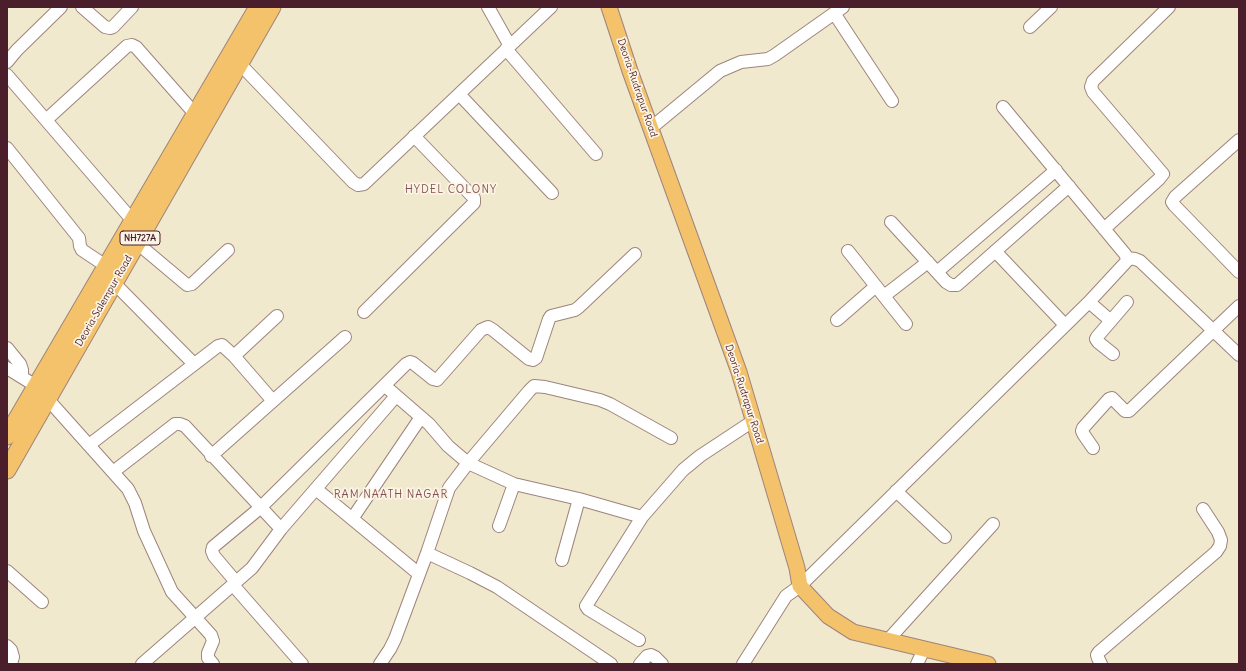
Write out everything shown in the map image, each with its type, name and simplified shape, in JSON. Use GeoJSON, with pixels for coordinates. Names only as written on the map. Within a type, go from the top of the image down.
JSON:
{"type":"FeatureCollection","features":[{"type":"Feature","properties":{"kind":"highway","name":"Deoria-Salempur Road"},"geometry":{"type":"LineString","coordinates":[[7,436],[29,382],[106,266],[258,7]]}},
{"type":"Feature","properties":{"kind":"highway","name":"Deoria-Salempur Road"},"geometry":{"type":"LineString","coordinates":[[7,470],[272,7]]}},
{"type":"Feature","properties":{"kind":"main road","name":"Deoria-Rudrapur Road"},"geometry":{"type":"LineString","coordinates":[[609,7],[736,365],[797,568],[800,586]]}},
{"type":"Feature","properties":{"kind":"main road"},"geometry":{"type":"LineString","coordinates":[[800,586],[828,616],[853,632],[988,664]]}},
{"type":"Feature","properties":{"kind":"street"},"geometry":{"type":"LineString","coordinates":[[7,62],[17,50],[61,7]]}},
{"type":"Feature","properties":{"kind":"street"},"geometry":{"type":"LineString","coordinates":[[82,7],[105,27],[110,28],[113,27],[132,7]]}},
{"type":"Feature","properties":{"kind":"street"},"geometry":{"type":"LineString","coordinates":[[488,7],[508,48],[596,154]]}},
{"type":"Feature","properties":{"kind":"street"},"geometry":{"type":"LineString","coordinates":[[240,64],[353,182],[358,185],[364,184],[551,7]]}},
{"type":"Feature","properties":{"kind":"street"},"geometry":{"type":"LineString","coordinates":[[1030,27],[1051,7]]}},
{"type":"Feature","properties":{"kind":"street"},"geometry":{"type":"LineString","coordinates":[[1104,229],[1163,174],[1093,92],[1091,87],[1093,81],[1169,7]]}},
{"type":"Feature","properties":{"kind":"street"},"geometry":{"type":"LineString","coordinates":[[651,128],[720,71],[741,62],[768,59],[839,10],[892,102]]}},
{"type":"Feature","properties":{"kind":"street"},"geometry":{"type":"LineString","coordinates":[[46,120],[127,46],[132,45],[136,47],[196,115]]}},
{"type":"Feature","properties":{"kind":"street"},"geometry":{"type":"LineString","coordinates":[[7,75],[133,221]]}},
{"type":"Feature","properties":{"kind":"street"},"geometry":{"type":"LineString","coordinates":[[459,94],[552,193]]}},
{"type":"Feature","properties":{"kind":"street"},"geometry":{"type":"LineString","coordinates":[[1003,107],[1127,258]]}},
{"type":"Feature","properties":{"kind":"street"},"geometry":{"type":"LineString","coordinates":[[364,312],[474,203],[474,198],[414,136]]}},
{"type":"Feature","properties":{"kind":"street"},"geometry":{"type":"LineString","coordinates":[[1239,140],[1175,197],[1172,202],[1239,272]]}},
{"type":"Feature","properties":{"kind":"street"},"geometry":{"type":"LineString","coordinates":[[7,148],[79,238],[82,250],[106,266]]}},
{"type":"Feature","properties":{"kind":"street"},"geometry":{"type":"LineString","coordinates":[[937,272],[1056,170]]}},
{"type":"Feature","properties":{"kind":"street"},"geometry":{"type":"LineString","coordinates":[[891,222],[937,272],[951,285],[956,285],[1069,186]]}},
{"type":"Feature","properties":{"kind":"street"},"geometry":{"type":"LineString","coordinates":[[137,243],[187,285],[192,284],[228,250]]}},
{"type":"Feature","properties":{"kind":"street"},"geometry":{"type":"LineString","coordinates":[[848,251],[906,324]]}},
{"type":"Feature","properties":{"kind":"street"},"geometry":{"type":"LineString","coordinates":[[995,251],[1065,325]]}},
{"type":"Feature","properties":{"kind":"street"},"geometry":{"type":"LineString","coordinates":[[302,664],[235,584],[214,556],[212,551],[213,547],[260,508],[406,364],[410,362],[433,379],[437,380],[481,330],[488,328],[493,330],[532,360],[536,358],[551,316],[575,310],[580,307],[635,254]]}},
{"type":"Feature","properties":{"kind":"street"},"geometry":{"type":"LineString","coordinates":[[743,664],[786,596],[800,586],[1089,302],[1123,266],[1127,258]]}},
{"type":"Feature","properties":{"kind":"street"},"geometry":{"type":"LineString","coordinates":[[1127,258],[1140,261],[1239,355]]}},
{"type":"Feature","properties":{"kind":"street"},"geometry":{"type":"LineString","coordinates":[[884,296],[928,262]]}},
{"type":"Feature","properties":{"kind":"street"},"geometry":{"type":"LineString","coordinates":[[114,283],[194,364]]}},
{"type":"Feature","properties":{"kind":"street"},"geometry":{"type":"LineString","coordinates":[[837,320],[876,286]]}},
{"type":"Feature","properties":{"kind":"street"},"geometry":{"type":"LineString","coordinates":[[1089,302],[1111,321]]}},
{"type":"Feature","properties":{"kind":"street"},"geometry":{"type":"LineString","coordinates":[[1113,354],[1096,339],[1127,302]]}},
{"type":"Feature","properties":{"kind":"street"},"geometry":{"type":"LineString","coordinates":[[1094,448],[1082,432],[1083,428],[1109,399],[1112,398],[1125,412],[1129,411],[1239,306]]}},
{"type":"Feature","properties":{"kind":"street"},"geometry":{"type":"LineString","coordinates":[[234,356],[277,316]]}},
{"type":"Feature","properties":{"kind":"street"},"geometry":{"type":"LineString","coordinates":[[211,456],[345,337]]}},
{"type":"Feature","properties":{"kind":"street"},"geometry":{"type":"LineString","coordinates":[[89,445],[194,364],[218,346],[222,345],[234,356],[273,401]]}},
{"type":"Feature","properties":{"kind":"street"},"geometry":{"type":"LineString","coordinates":[[7,348],[20,364],[29,382]]}},
{"type":"Feature","properties":{"kind":"street"},"geometry":{"type":"LineString","coordinates":[[7,368],[29,382],[48,399],[128,489],[135,503],[144,531],[172,592],[211,635],[212,641],[208,658],[213,664]]}},
{"type":"Feature","properties":{"kind":"street"},"geometry":{"type":"LineString","coordinates":[[385,386],[421,417],[448,446],[468,463],[514,484],[579,499],[642,517]]}},
{"type":"Feature","properties":{"kind":"street"},"geometry":{"type":"LineString","coordinates":[[380,664],[390,650],[395,639],[427,554],[449,488],[468,463],[534,386],[546,387],[600,400],[671,438]]}},
{"type":"Feature","properties":{"kind":"street"},"geometry":{"type":"LineString","coordinates":[[142,664],[252,568],[281,530],[396,396]]}},
{"type":"Feature","properties":{"kind":"street"},"geometry":{"type":"LineString","coordinates":[[352,520],[421,417]]}},
{"type":"Feature","properties":{"kind":"street"},"geometry":{"type":"LineString","coordinates":[[639,640],[588,610],[586,606],[642,517],[683,470],[700,456],[754,421]]}},
{"type":"Feature","properties":{"kind":"street"},"geometry":{"type":"LineString","coordinates":[[113,472],[175,424],[180,424],[185,426],[211,456],[281,530]]}},
{"type":"Feature","properties":{"kind":"street"},"geometry":{"type":"LineString","coordinates":[[500,526],[514,484]]}},
{"type":"Feature","properties":{"kind":"street"},"geometry":{"type":"LineString","coordinates":[[316,489],[419,574]]}},
{"type":"Feature","properties":{"kind":"street"},"geometry":{"type":"LineString","coordinates":[[896,491],[945,538]]}},
{"type":"Feature","properties":{"kind":"street"},"geometry":{"type":"LineString","coordinates":[[562,560],[579,499]]}},
{"type":"Feature","properties":{"kind":"street"},"geometry":{"type":"LineString","coordinates":[[1102,664],[1097,655],[1099,652],[1216,552],[1220,546],[1221,540],[1218,532],[1203,509]]}},
{"type":"Feature","properties":{"kind":"street"},"geometry":{"type":"LineString","coordinates":[[888,640],[993,524]]}},
{"type":"Feature","properties":{"kind":"street"},"geometry":{"type":"LineString","coordinates":[[427,554],[497,587],[611,664]]}},
{"type":"Feature","properties":{"kind":"street"},"geometry":{"type":"LineString","coordinates":[[7,571],[42,602]]}},
{"type":"Feature","properties":{"kind":"street"},"geometry":{"type":"LineString","coordinates":[[7,646],[11,650],[13,656],[11,664]]}},
{"type":"Feature","properties":{"kind":"street"},"geometry":{"type":"LineString","coordinates":[[917,664],[924,649]]}},
{"type":"Feature","properties":{"kind":"street"},"geometry":{"type":"LineString","coordinates":[[640,664],[647,656],[650,655],[655,657],[662,664]]}},
{"type":"Feature","properties":{"kind":"district","name":"HYDEL COLONY"},"geometry":{"type":"Point","coordinates":[451,190]}},
{"type":"Feature","properties":{"kind":"district","name":"RAM NAATH NAGAR"},"geometry":{"type":"Point","coordinates":[391,495]}}]}
